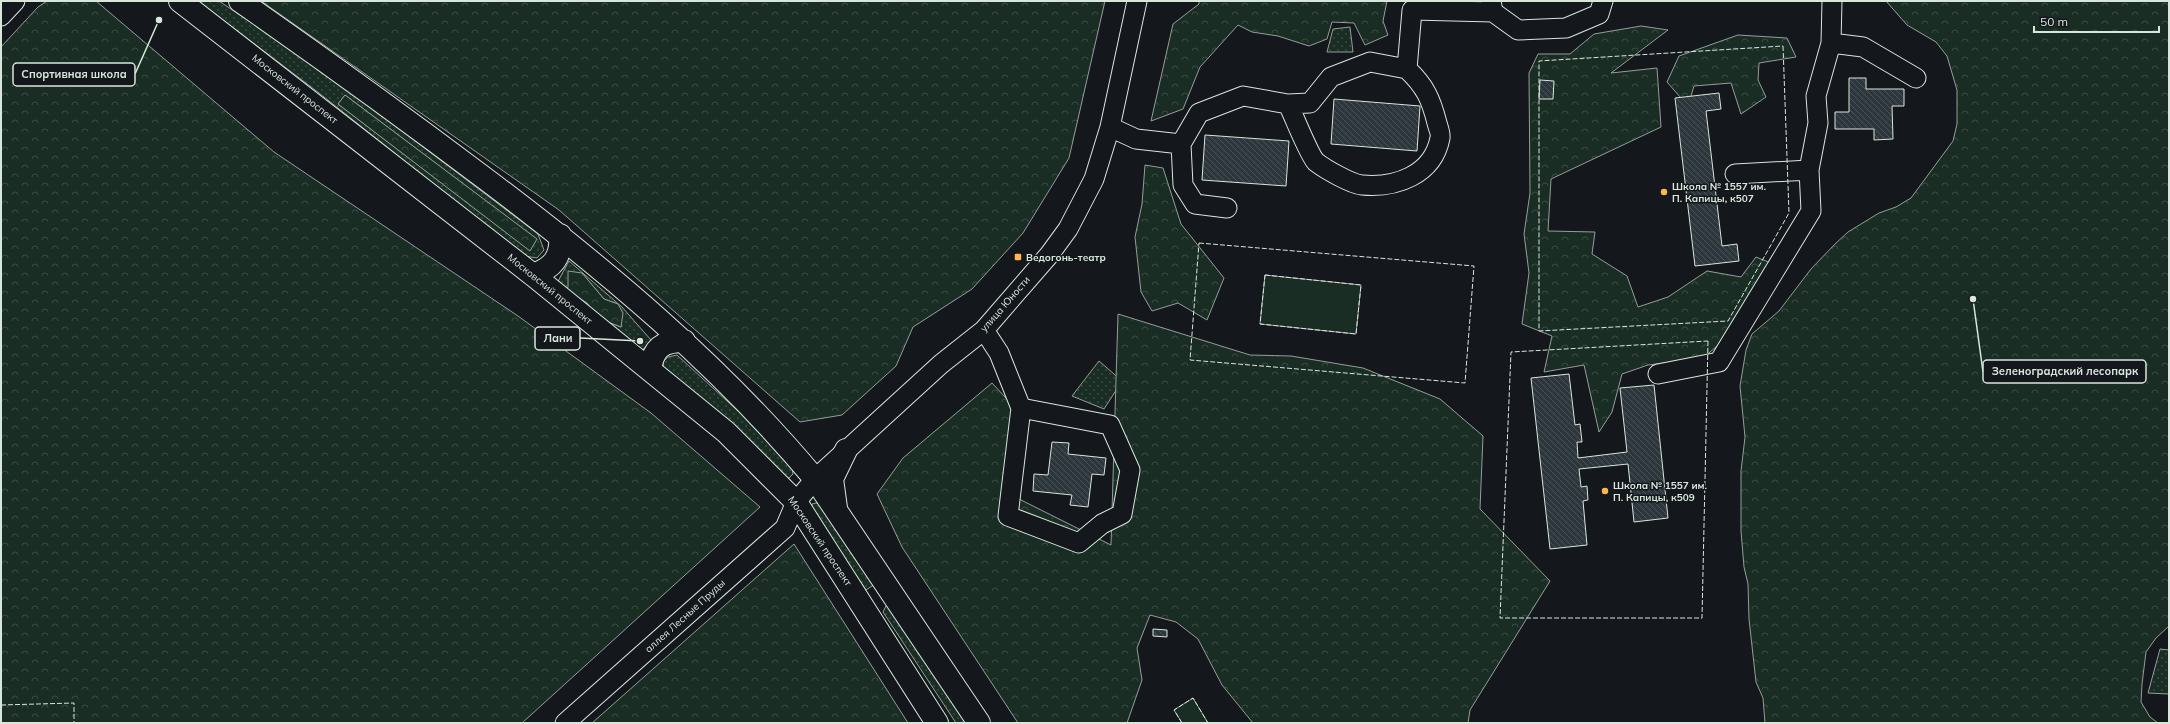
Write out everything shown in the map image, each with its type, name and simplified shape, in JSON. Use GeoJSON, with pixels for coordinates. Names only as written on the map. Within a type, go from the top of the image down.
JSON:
{"type":"FeatureCollection","features":[{"type":"Feature","properties":{"kind":"main road","name":"Московский проспект"},"geometry":{"type":"LineString","coordinates":[[180,1],[533,275],[726,432],[796,502],[937,723]]}},
{"type":"Feature","properties":{"kind":"main road"},"geometry":{"type":"LineString","coordinates":[[240,1],[380,99],[560,235],[684,341],[790,449],[815,479],[891,590],[978,723]]}},
{"type":"Feature","properties":{"kind":"main road"},"geometry":{"type":"LineString","coordinates":[[533,275],[544,271],[554,263],[561,247],[560,235]]}},
{"type":"Feature","properties":{"kind":"main road"},"geometry":{"type":"LineString","coordinates":[[650,370],[652,356],[660,347],[673,341],[684,341]]}},
{"type":"Feature","properties":{"kind":"main road"},"geometry":{"type":"LineString","coordinates":[[836,509],[832,479],[846,450]]}},
{"type":"Feature","properties":{"kind":"main road"},"geometry":{"type":"LineString","coordinates":[[864,607],[891,590]]}},
{"type":"Feature","properties":{"kind":"street"},"geometry":{"type":"LineString","coordinates":[[1,16],[15,1]]}},
{"type":"Feature","properties":{"kind":"street","name":"улица Юности"},"geometry":{"type":"LineString","coordinates":[[796,502],[815,479],[846,450],[941,364],[984,330],[1049,255],[1068,228],[1094,179],[1110,127],[1137,1]]}},
{"type":"Feature","properties":{"kind":"street"},"geometry":{"type":"LineString","coordinates":[[1407,68],[1412,10],[1492,6],[1518,30],[1566,28],[1599,14],[1603,1]]}},
{"type":"Feature","properties":{"kind":"street"},"geometry":{"type":"LineString","coordinates":[[1658,374],[1719,362],[1811,211],[1809,170],[1818,122],[1816,96],[1831,43],[1832,1]]}},
{"type":"Feature","properties":{"kind":"street"},"geometry":{"type":"LineString","coordinates":[[1831,43],[1863,46],[1916,78]]}},
{"type":"Feature","properties":{"kind":"street"},"geometry":{"type":"LineString","coordinates":[[1227,208],[1195,204],[1183,185],[1181,144],[1199,113],[1243,96],[1288,104],[1310,103],[1331,77],[1370,62],[1407,68],[1420,82],[1432,100],[1441,137],[1432,159],[1420,172],[1397,184],[1361,185],[1333,172],[1315,161],[1288,104]]}},
{"type":"Feature","properties":{"kind":"street"},"geometry":{"type":"LineString","coordinates":[[1110,127],[1136,139],[1181,144]]}},
{"type":"Feature","properties":{"kind":"street"},"geometry":{"type":"LineString","coordinates":[[1735,174],[1809,170]]}},
{"type":"Feature","properties":{"kind":"street"},"geometry":{"type":"LineString","coordinates":[[984,330],[999,353],[1021,408],[1008,516],[1079,543],[1102,524],[1122,514],[1130,470],[1110,425],[1021,408]]}},
{"type":"Feature","properties":{"kind":"street"},"geometry":{"type":"LineString","coordinates":[[790,449],[817,460],[846,450]]}},
{"type":"Feature","properties":{"kind":"street","name":"аллея Лесные Пруды"},"geometry":{"type":"LineString","coordinates":[[565,723],[785,528],[796,502]]}},
{"type":"Feature","properties":{"kind":"green space"},"geometry":{"type":"Polygon","coordinates":[[[47,1],[96,1],[274,152],[518,316],[651,413],[760,507],[522,723],[1,723],[1,47],[38,7],[47,1]]]}},
{"type":"Feature","properties":{"kind":"green space"},"geometry":{"type":"Polygon","coordinates":[[[198,1],[219,1],[323,71],[538,234],[544,250],[537,258],[524,256],[319,93],[198,1]],[[345,95],[338,104],[530,250],[536,239],[345,95]]]}},
{"type":"Feature","properties":{"kind":"green space"},"geometry":{"type":"Polygon","coordinates":[[[261,1],[1105,1],[1069,158],[1023,233],[972,289],[913,327],[896,366],[842,415],[800,422],[559,210],[261,1]]]}},
{"type":"Feature","properties":{"kind":"green space"},"geometry":{"type":"Polygon","coordinates":[[[1199,1],[1387,1],[1383,21],[1388,35],[1365,45],[1354,23],[1332,22],[1327,39],[1309,46],[1278,36],[1252,32],[1238,25],[1200,67],[1183,109],[1151,121],[1173,24],[1199,4],[1199,1]]]}},
{"type":"Feature","properties":{"kind":"green space"},"geometry":{"type":"Polygon","coordinates":[[[1886,1],[2169,1],[2169,626],[2156,638],[2146,652],[2141,702],[2150,717],[2158,723],[1765,723],[1763,698],[1756,682],[1749,619],[1748,584],[1744,567],[1741,531],[1741,471],[1745,437],[1740,386],[1746,350],[1752,334],[1779,311],[1811,269],[1848,232],[1879,213],[1896,207],[1911,198],[1953,141],[1957,124],[1957,90],[1947,56],[1936,42],[1907,25],[1886,1]]]}},
{"type":"Feature","properties":{"kind":"green space"},"geometry":{"type":"Polygon","coordinates":[[[1641,26],[1668,30],[1611,73],[1657,68],[1661,127],[1551,179],[1548,231],[1595,232],[1592,254],[1627,276],[1638,307],[1668,297],[1707,271],[1741,277],[1756,257],[1771,263],[1724,340],[1703,358],[1648,365],[1622,374],[1612,412],[1599,432],[1584,365],[1544,372],[1552,336],[1522,324],[1529,273],[1524,234],[1530,193],[1529,73],[1538,54],[1570,54],[1594,34],[1641,26]]]}},
{"type":"Feature","properties":{"kind":"green space"},"geometry":{"type":"Polygon","coordinates":[[[1350,27],[1353,52],[1327,52],[1333,29],[1350,27]]]}},
{"type":"Feature","properties":{"kind":"green space"},"geometry":{"type":"Polygon","coordinates":[[[1738,35],[1787,38],[1796,57],[1759,63],[1758,80],[1766,97],[1741,114],[1731,83],[1694,86],[1688,106],[1667,82],[1679,56],[1738,35]]]}},
{"type":"Feature","properties":{"kind":"green space"},"geometry":{"type":"Polygon","coordinates":[[[345,95],[537,239],[530,251],[338,104],[345,95]]]}},
{"type":"Feature","properties":{"kind":"green space"},"geometry":{"type":"Polygon","coordinates":[[[1145,165],[1163,168],[1181,224],[1224,278],[1207,320],[1178,303],[1152,311],[1141,292],[1135,237],[1142,204],[1145,165]]]}},
{"type":"Feature","properties":{"kind":"green space"},"geometry":{"type":"Polygon","coordinates":[[[569,261],[622,307],[651,340],[640,353],[556,285],[569,261]],[[582,273],[566,290],[587,303],[598,318],[621,327],[618,304],[604,299],[582,273]]]}},
{"type":"Feature","properties":{"kind":"green space"},"geometry":{"type":"Polygon","coordinates":[[[568,271],[582,273],[604,299],[618,304],[623,313],[621,327],[598,318],[587,303],[566,290],[568,287],[568,271]]]}},
{"type":"Feature","properties":{"kind":"green space"},"geometry":{"type":"Polygon","coordinates":[[[1265,275],[1361,285],[1356,334],[1260,324],[1265,275]]]}},
{"type":"Feature","properties":{"kind":"green space"},"geometry":{"type":"Polygon","coordinates":[[[1118,314],[1250,355],[1291,356],[1363,368],[1440,399],[1483,436],[1480,509],[1550,581],[1470,710],[1468,723],[1253,723],[1222,685],[1198,639],[1176,622],[1150,615],[1137,648],[1142,680],[1127,723],[1018,723],[902,547],[877,494],[903,458],[992,383],[1017,410],[1003,491],[1111,545],[1118,314]]]}},
{"type":"Feature","properties":{"kind":"green space"},"geometry":{"type":"Polygon","coordinates":[[[677,355],[739,412],[792,467],[793,474],[789,478],[782,478],[664,371],[663,362],[668,357],[677,355]]]}},
{"type":"Feature","properties":{"kind":"green space"},"geometry":{"type":"Polygon","coordinates":[[[1099,361],[1122,381],[1104,409],[1072,396],[1099,361]]]}},
{"type":"Feature","properties":{"kind":"green space"},"geometry":{"type":"Polygon","coordinates":[[[812,504],[820,504],[875,584],[866,590],[813,513],[812,504]]]}},
{"type":"Feature","properties":{"kind":"green space"},"geometry":{"type":"Polygon","coordinates":[[[794,544],[908,723],[592,723],[794,544]]]}},
{"type":"Feature","properties":{"kind":"green space"},"geometry":{"type":"Polygon","coordinates":[[[886,606],[890,607],[967,723],[956,723],[883,612],[886,606]]]}},
{"type":"Feature","properties":{"kind":"green space"},"geometry":{"type":"Polygon","coordinates":[[[2160,649],[2169,650],[2169,694],[2148,693],[2160,649]]]}},
{"type":"Feature","properties":{"kind":"green space"},"geometry":{"type":"Polygon","coordinates":[[[1193,698],[1208,723],[1182,723],[1174,710],[1193,698]]]}},
{"type":"Feature","properties":{"kind":"building"},"geometry":{"type":"Polygon","coordinates":[[[1849,78],[1866,78],[1866,89],[1904,89],[1904,106],[1892,106],[1893,139],[1874,140],[1874,129],[1835,129],[1835,112],[1849,112],[1849,78]]]}},
{"type":"Feature","properties":{"kind":"building"},"geometry":{"type":"Polygon","coordinates":[[[1540,80],[1554,81],[1553,99],[1539,99],[1540,80]]]}},
{"type":"Feature","properties":{"kind":"building"},"geometry":{"type":"Polygon","coordinates":[[[1719,93],[1721,109],[1706,111],[1722,246],[1737,244],[1739,261],[1695,266],[1675,98],[1719,93]]]}},
{"type":"Feature","properties":{"kind":"building"},"geometry":{"type":"Polygon","coordinates":[[[1334,99],[1420,106],[1417,151],[1331,144],[1334,99]]]}},
{"type":"Feature","properties":{"kind":"building"},"geometry":{"type":"Polygon","coordinates":[[[1205,135],[1289,141],[1286,186],[1202,180],[1205,135]]]}},
{"type":"Feature","properties":{"kind":"building"},"geometry":{"type":"Polygon","coordinates":[[[1569,374],[1575,425],[1580,424],[1582,442],[1577,442],[1578,458],[1627,452],[1620,388],[1654,385],[1668,518],[1634,522],[1628,464],[1579,469],[1581,487],[1587,486],[1588,500],[1583,501],[1587,545],[1550,549],[1531,378],[1569,374]]]}},
{"type":"Feature","properties":{"kind":"building"},"geometry":{"type":"Polygon","coordinates":[[[1052,442],[1069,443],[1068,454],[1106,458],[1104,475],[1092,474],[1088,507],[1070,505],[1072,495],[1033,491],[1034,474],[1048,475],[1052,442]]]}},
{"type":"Feature","properties":{"kind":"building"},"geometry":{"type":"Polygon","coordinates":[[[1153,629],[1167,630],[1167,637],[1153,636],[1153,629]]]}},
{"type":"Feature","properties":{"kind":"fence"},"geometry":{"type":"LineString","coordinates":[[1783,46],[1789,213],[1728,321],[1539,331],[1539,61],[1783,46]]}},
{"type":"Feature","properties":{"kind":"fence"},"geometry":{"type":"LineString","coordinates":[[1199,243],[1474,266],[1465,383],[1190,360],[1199,243]]}},
{"type":"Feature","properties":{"kind":"fence"},"geometry":{"type":"LineString","coordinates":[[1265,275],[1361,285],[1356,334],[1260,324],[1265,275]]}},
{"type":"Feature","properties":{"kind":"fence"},"geometry":{"type":"LineString","coordinates":[[1708,341],[1702,618],[1500,618],[1511,352],[1708,341]]}},
{"type":"Feature","properties":{"kind":"fence"},"geometry":{"type":"LineString","coordinates":[[1182,723],[1174,710],[1193,698],[1208,723]]}},
{"type":"Feature","properties":{"kind":"fence"},"geometry":{"type":"LineString","coordinates":[[1,705],[74,703],[74,723]]}},
{"type":"Feature","properties":{"kind":"place","name":"Спортивная школа"},"geometry":{"type":"Point","coordinates":[159,20]}},
{"type":"Feature","properties":{"kind":"place","name":"Школа № 1557 им. П. Капицы, к507"},"geometry":{"type":"Point","coordinates":[1664,192]}},
{"type":"Feature","properties":{"kind":"place","name":"Ведогонь-театр"},"geometry":{"type":"Point","coordinates":[1018,257]}},
{"type":"Feature","properties":{"kind":"place","name":"Зеленоградский лесопарк"},"geometry":{"type":"Point","coordinates":[1973,299]}},
{"type":"Feature","properties":{"kind":"place","name":"Лани"},"geometry":{"type":"Point","coordinates":[640,341]}},
{"type":"Feature","properties":{"kind":"place","name":"Школа № 1557 им. П. Капицы, к509"},"geometry":{"type":"Point","coordinates":[1605,491]}}]}
